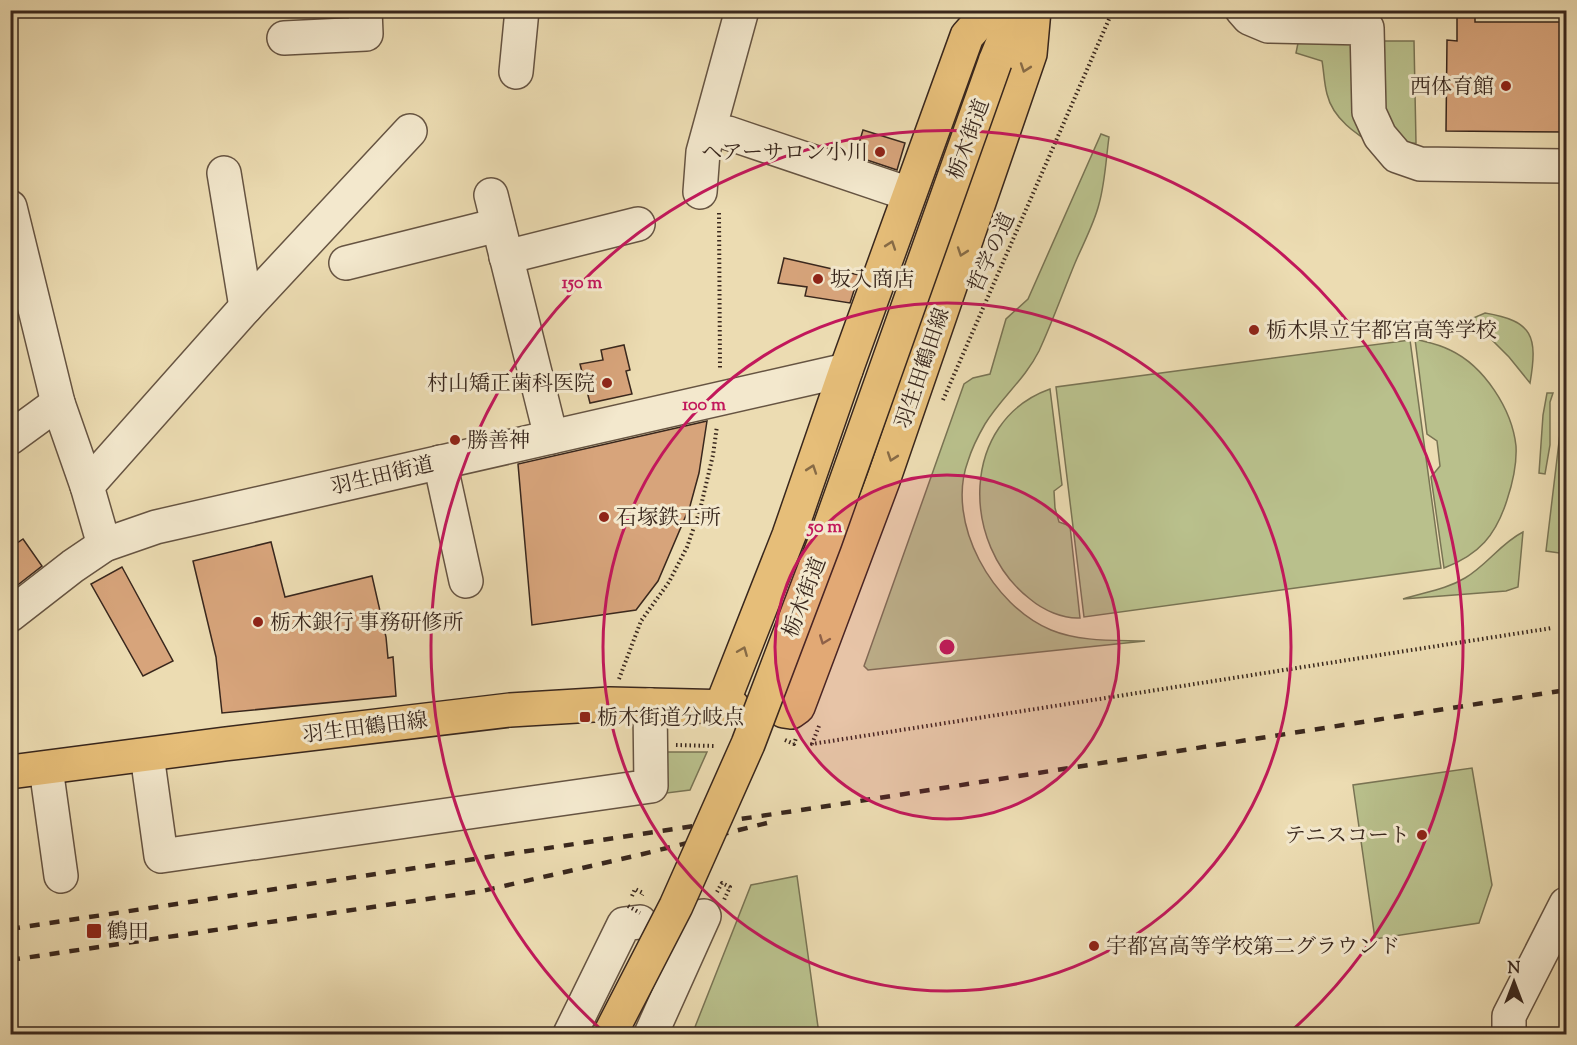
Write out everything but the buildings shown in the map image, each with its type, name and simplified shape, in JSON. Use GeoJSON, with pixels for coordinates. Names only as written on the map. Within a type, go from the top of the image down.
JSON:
{"type":"FeatureCollection","features":[{"type":"Feature","properties":{"kind":"main road","name":"羽生田鶴田線"},"geometry":{"type":"LineString","coordinates":[[10,772],[499,711],[556,706],[728,706],[967,36],[990,10]]}},
{"type":"Feature","properties":{"kind":"main road","name":"栃木街道"},"geometry":{"type":"LineString","coordinates":[[610,1035],[676,906],[748,744],[825,541],[995,62],[1016,10]]}},
{"type":"Feature","properties":{"kind":"main road","name":"羽生田鶴田線"},"geometry":{"type":"LineString","coordinates":[[784,711],[791,712],[798,706],[884,478],[1030,54],[1034,10]]}},
{"type":"Feature","properties":{"kind":"street"},"geometry":{"type":"LineString","coordinates":[[284,38],[366,34],[365,10]]}},
{"type":"Feature","properties":{"kind":"street"},"geometry":{"type":"LineString","coordinates":[[516,72],[522,10]]}},
{"type":"Feature","properties":{"kind":"street"},"geometry":{"type":"LineString","coordinates":[[700,192],[706,142],[742,10]]}},
{"type":"Feature","properties":{"kind":"street"},"geometry":{"type":"LineString","coordinates":[[1242,10],[1249,18],[1268,26],[1367,28],[1369,112],[1380,136],[1397,156],[1420,164],[1566,166]]}},
{"type":"Feature","properties":{"kind":"street"},"geometry":{"type":"LineString","coordinates":[[87,486],[246,307],[410,131]]}},
{"type":"Feature","properties":{"kind":"street"},"geometry":{"type":"LineString","coordinates":[[728,133],[909,194]]}},
{"type":"Feature","properties":{"kind":"street"},"geometry":{"type":"LineString","coordinates":[[224,173],[246,307]]}},
{"type":"Feature","properties":{"kind":"street"},"geometry":{"type":"LineString","coordinates":[[11,208],[58,403],[87,486],[104,545]]}},
{"type":"Feature","properties":{"kind":"street"},"geometry":{"type":"LineString","coordinates":[[346,263],[494,210],[551,437]]}},
{"type":"Feature","properties":{"kind":"street"},"geometry":{"type":"LineString","coordinates":[[506,257],[638,224]]}},
{"type":"Feature","properties":{"kind":"street","name":"羽生田街道"},"geometry":{"type":"LineString","coordinates":[[10,615],[104,545],[156,527],[846,370]]}},
{"type":"Feature","properties":{"kind":"street"},"geometry":{"type":"LineString","coordinates":[[10,438],[58,403]]}},
{"type":"Feature","properties":{"kind":"street"},"geometry":{"type":"LineString","coordinates":[[440,462],[466,581]]}},
{"type":"Feature","properties":{"kind":"street"},"geometry":{"type":"LineString","coordinates":[[147,755],[161,856],[651,786],[650,705]]}},
{"type":"Feature","properties":{"kind":"street"},"geometry":{"type":"LineString","coordinates":[[46,768],[62,876]]}},
{"type":"Feature","properties":{"kind":"street"},"geometry":{"type":"LineString","coordinates":[[1509,1035],[1509,1016],[1566,904]]}},
{"type":"Feature","properties":{"kind":"street"},"geometry":{"type":"LineString","coordinates":[[570,1035],[624,924],[636,914]]}},
{"type":"Feature","properties":{"kind":"street"},"geometry":{"type":"LineString","coordinates":[[651,1035],[704,916],[693,918]]}},
{"type":"Feature","properties":{"kind":"path","name":"哲学の道"},"geometry":{"type":"LineString","coordinates":[[941,404],[1113,10]]}},
{"type":"Feature","properties":{"kind":"path"},"geometry":{"type":"LineString","coordinates":[[616,687],[641,621],[669,582],[687,547],[700,510],[711,466],[717,422]]}},
{"type":"Feature","properties":{"kind":"path"},"geometry":{"type":"LineString","coordinates":[[820,722],[812,744],[1552,628]]}},
{"type":"Feature","properties":{"kind":"path"},"geometry":{"type":"LineString","coordinates":[[671,745],[714,746]]}},
{"type":"Feature","properties":{"kind":"green space"},"geometry":{"type":"Polygon","coordinates":[[[1376,41],[1414,41],[1416,143],[1397,144],[1387,133],[1376,41]]]}},
{"type":"Feature","properties":{"kind":"green space"},"geometry":{"type":"Polygon","coordinates":[[[1354,42],[1377,147],[1354,131],[1334,111],[1325,86],[1322,61],[1296,53],[1298,43],[1354,42]]]}},
{"type":"Feature","properties":{"kind":"green space"},"geometry":{"type":"Polygon","coordinates":[[[1101,134],[1109,137],[1103,188],[1094,219],[1039,351],[1027,371],[991,415],[973,447],[963,485],[963,510],[969,535],[979,560],[993,582],[1010,602],[1030,618],[1051,630],[1074,637],[1145,641],[868,670],[864,666],[964,384],[973,378],[990,374],[1006,319],[1028,299],[1101,134]]]}},
{"type":"Feature","properties":{"kind":"green space"},"geometry":{"type":"Polygon","coordinates":[[[1485,313],[1513,321],[1528,333],[1533,353],[1530,383],[1509,357],[1471,319],[1485,313]]]}},
{"type":"Feature","properties":{"kind":"green space"},"geometry":{"type":"Polygon","coordinates":[[[1415,339],[1450,350],[1462,357],[1485,378],[1509,418],[1516,446],[1513,480],[1497,524],[1476,550],[1444,568],[1431,477],[1440,466],[1437,441],[1427,434],[1415,339]]]}},
{"type":"Feature","properties":{"kind":"green space"},"geometry":{"type":"Polygon","coordinates":[[[1410,340],[1441,568],[1084,617],[1056,387],[1410,340]]]}},
{"type":"Feature","properties":{"kind":"green space"},"geometry":{"type":"Polygon","coordinates":[[[1050,389],[1062,485],[1054,491],[1055,508],[1059,522],[1070,526],[1080,618],[1060,615],[1041,607],[1007,576],[991,548],[982,517],[980,486],[986,455],[999,428],[1020,405],[1050,389]]]}},
{"type":"Feature","properties":{"kind":"green space"},"geometry":{"type":"Polygon","coordinates":[[[1547,393],[1553,393],[1550,402],[1550,445],[1545,474],[1539,473],[1547,393]]]}},
{"type":"Feature","properties":{"kind":"green space"},"geometry":{"type":"Polygon","coordinates":[[[1564,400],[1566,400],[1566,554],[1546,551],[1564,400]]]}},
{"type":"Feature","properties":{"kind":"green space"},"geometry":{"type":"Polygon","coordinates":[[[1523,532],[1518,587],[1506,591],[1403,599],[1442,588],[1465,578],[1523,532]]]}},
{"type":"Feature","properties":{"kind":"green space"},"geometry":{"type":"Polygon","coordinates":[[[660,752],[707,752],[690,790],[659,794],[660,752]]]}},
{"type":"Feature","properties":{"kind":"green space","name":"テニスコート"},"geometry":{"type":"Polygon","coordinates":[[[1472,768],[1492,885],[1479,923],[1375,939],[1353,785],[1472,768]]]}},
{"type":"Feature","properties":{"kind":"green space"},"geometry":{"type":"Polygon","coordinates":[[[797,876],[819,1034],[698,1034],[693,1032],[751,885],[797,876]]]}},
{"type":"Feature","properties":{"kind":"railway"},"geometry":{"type":"LineString","coordinates":[[10,929],[847,803],[1566,690]]}},
{"type":"Feature","properties":{"kind":"railway"},"geometry":{"type":"LineString","coordinates":[[10,960],[482,891],[771,822]]}},
{"type":"Feature","properties":{"kind":"place","name":"西体育館"},"geometry":{"type":"Point","coordinates":[1506,86]}},
{"type":"Feature","properties":{"kind":"place","name":"ヘアーサロン小川"},"geometry":{"type":"Point","coordinates":[880,152]}},
{"type":"Feature","properties":{"kind":"place","name":"坂入商店"},"geometry":{"type":"Point","coordinates":[818,279]}},
{"type":"Feature","properties":{"kind":"place","name":"栃木県立宇都宮高等学校"},"geometry":{"type":"Point","coordinates":[1254,330]}},
{"type":"Feature","properties":{"kind":"place","name":"村山矯正歯科医院"},"geometry":{"type":"Point","coordinates":[607,383]}},
{"type":"Feature","properties":{"kind":"place","name":"勝善神"},"geometry":{"type":"Point","coordinates":[455,440]}},
{"type":"Feature","properties":{"kind":"place","name":"石塚鉄工所"},"geometry":{"type":"Point","coordinates":[604,517]}},
{"type":"Feature","properties":{"kind":"place","name":"栃木銀行 事務研修所"},"geometry":{"type":"Point","coordinates":[258,622]}},
{"type":"Feature","properties":{"kind":"place","name":"栃木街道分岐点"},"geometry":{"type":"Point","coordinates":[585,717]}},
{"type":"Feature","properties":{"kind":"place","name":"テニスコート"},"geometry":{"type":"Point","coordinates":[1422,835]}},
{"type":"Feature","properties":{"kind":"place","name":"鶴田"},"geometry":{"type":"Point","coordinates":[94,931]}},
{"type":"Feature","properties":{"kind":"place","name":"宇都宮高等学校第二グラウンド"},"geometry":{"type":"Point","coordinates":[1094,946]}}]}
